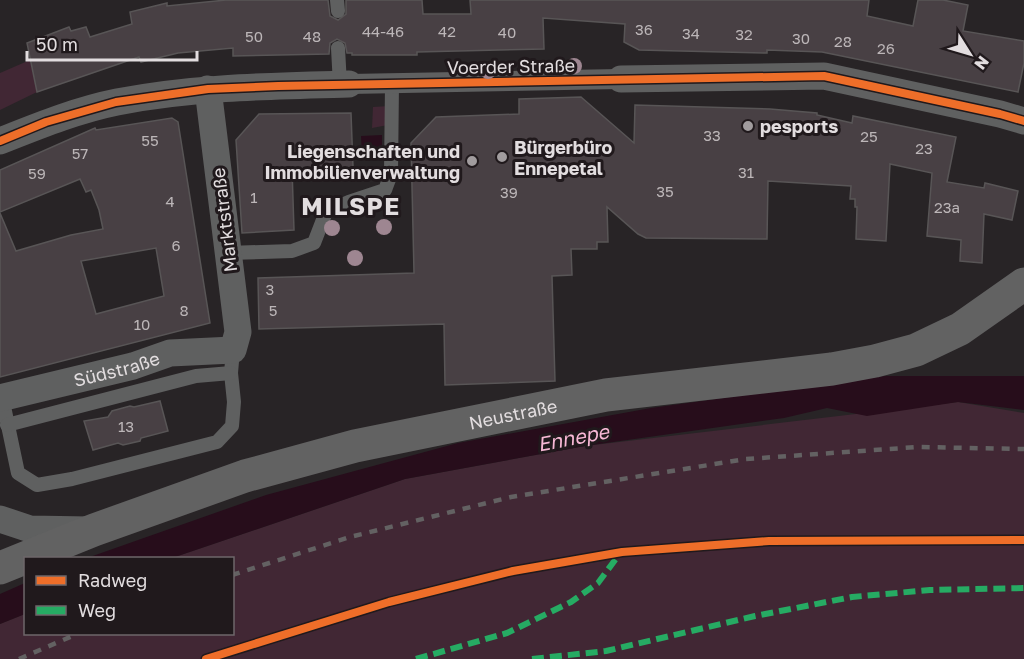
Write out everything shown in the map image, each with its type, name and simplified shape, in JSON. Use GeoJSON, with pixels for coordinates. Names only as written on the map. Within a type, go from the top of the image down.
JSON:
{"type":"FeatureCollection","features":[{"type":"Feature","properties":{"kind":"main road","name":"Neustraße"},"geometry":{"type":"LineString","coordinates":[[27,557],[94,530],[245,476],[355,446],[606,395],[832,369],[916,350],[960,330],[1024,284]]}},
{"type":"Feature","properties":{"kind":"main road","name":"Neustraße"},"geometry":{"type":"LineString","coordinates":[[0,568],[24,558]]}},
{"type":"Feature","properties":{"kind":"street","name":"Voerder Straße"},"geometry":{"type":"LineString","coordinates":[[0,141],[46,122],[116,102],[208,89],[621,79],[824,76],[1024,121]]}},
{"type":"Feature","properties":{"kind":"street","name":"Marktstraße"},"geometry":{"type":"LineString","coordinates":[[208,89],[238,332],[232,361]]}},
{"type":"Feature","properties":{"kind":"street","name":"Südstraße"},"geometry":{"type":"LineString","coordinates":[[1,398],[133,366],[170,353],[232,361]]}},
{"type":"Feature","properties":{"kind":"street"},"geometry":{"type":"LineString","coordinates":[[0,519],[30,529],[94,530]]}},
{"type":"Feature","properties":{"kind":"lane"},"geometry":{"type":"LineString","coordinates":[[338,48],[345,85]]}},
{"type":"Feature","properties":{"kind":"lane"},"geometry":{"type":"LineString","coordinates":[[228,253],[292,251],[314,243],[326,212],[386,190],[392,174],[392,84]]}},
{"type":"Feature","properties":{"kind":"lane"},"geometry":{"type":"LineString","coordinates":[[1,398],[18,472],[37,485],[72,479],[217,442],[232,426],[234,402],[232,361],[196,376],[7,424]]}},
{"type":"Feature","properties":{"kind":"shaded area"},"geometry":{"type":"Polygon","coordinates":[[[30,60],[37,92],[0,110],[0,73],[30,60]]]}},
{"type":"Feature","properties":{"kind":"shaded area"},"geometry":{"type":"Polygon","coordinates":[[[389,106],[388,125],[372,128],[373,107],[389,106]]]}},
{"type":"Feature","properties":{"kind":"shaded area"},"geometry":{"type":"Polygon","coordinates":[[[958,402],[1024,413],[1024,659],[0,659],[0,624],[24,614],[24,635],[234,635],[234,557],[175,557],[405,479],[585,446],[958,402]]]}},
{"type":"Feature","properties":{"kind":"water"},"geometry":{"type":"Polygon","coordinates":[[[382,135],[382,155],[362,155],[361,136],[382,135]]]}},
{"type":"Feature","properties":{"kind":"water","name":"Ennepe"},"geometry":{"type":"Polygon","coordinates":[[[885,376],[1024,376],[1024,410],[958,402],[867,416],[827,408],[784,418],[585,446],[405,479],[175,557],[90,557],[266,495],[458,443],[651,408],[885,376]]]}},
{"type":"Feature","properties":{"kind":"water"},"geometry":{"type":"Polygon","coordinates":[[[24,583],[24,614],[0,624],[0,594],[24,583]]]}},
{"type":"Feature","properties":{"kind":"building"},"geometry":{"type":"Polygon","coordinates":[[[226,0],[328,0],[330,16],[338,20],[346,14],[346,0],[422,0],[423,14],[471,14],[470,0],[869,0],[867,16],[913,26],[918,0],[943,0],[968,5],[963,31],[1024,41],[1024,63],[1018,92],[822,52],[639,50],[624,42],[625,24],[543,18],[544,49],[417,52],[417,55],[352,55],[352,53],[347,53],[345,43],[337,39],[330,43],[329,54],[233,56],[233,48],[178,53],[141,62],[139,57],[37,92],[27,43],[69,27],[71,31],[86,27],[90,37],[132,24],[130,12],[167,3],[167,6],[226,0]]]}},
{"type":"Feature","properties":{"kind":"building"},"geometry":{"type":"Polygon","coordinates":[[[581,97],[634,143],[635,105],[770,109],[817,113],[817,115],[852,123],[853,116],[956,137],[947,182],[984,188],[985,183],[1018,191],[1012,220],[984,214],[982,263],[960,261],[961,240],[927,236],[932,173],[890,164],[886,241],[856,239],[857,207],[855,207],[855,199],[850,199],[851,186],[768,181],[767,239],[646,238],[638,234],[607,207],[608,242],[597,242],[597,249],[571,249],[572,275],[552,276],[555,381],[445,385],[444,324],[259,329],[258,278],[414,273],[411,143],[436,117],[519,114],[519,99],[581,97]]]}},
{"type":"Feature","properties":{"kind":"building"},"geometry":{"type":"Polygon","coordinates":[[[351,113],[353,167],[292,168],[294,230],[242,233],[236,140],[259,114],[351,113]]]}},
{"type":"Feature","properties":{"kind":"building"},"geometry":{"type":"Polygon","coordinates":[[[172,118],[178,122],[210,323],[0,377],[0,213],[16,251],[71,235],[103,229],[91,190],[86,192],[80,179],[0,212],[0,170],[95,128],[96,130],[172,118]],[[156,248],[81,261],[96,314],[164,296],[156,248]]]}},
{"type":"Feature","properties":{"kind":"building"},"geometry":{"type":"Polygon","coordinates":[[[160,401],[168,431],[141,438],[140,441],[123,445],[118,443],[93,450],[84,421],[108,417],[112,411],[130,406],[160,401]]]}},
{"type":"Feature","properties":{"kind":"railway"},"geometry":{"type":"LineString","coordinates":[[234,574],[350,537],[511,497],[746,459],[918,447],[1024,449]]}},
{"type":"Feature","properties":{"kind":"railway"},"geometry":{"type":"LineString","coordinates":[[19,659],[75,635]]}},
{"type":"Feature","properties":{"kind":"marked path"},"geometry":{"type":"LineString","coordinates":[[416,659],[507,633],[571,602],[598,583],[621,552]]}},
{"type":"Feature","properties":{"kind":"marked path"},"geometry":{"type":"LineString","coordinates":[[532,659],[606,651],[755,616],[852,597],[930,590],[1024,588]]}},
{"type":"Feature","properties":{"kind":"cycle path"},"geometry":{"type":"LineString","coordinates":[[0,141],[46,122],[116,102],[208,89],[278,86],[824,76],[1024,121]]}},
{"type":"Feature","properties":{"kind":"cycle path"},"geometry":{"type":"LineString","coordinates":[[206,659],[389,602],[513,571],[622,552],[769,541],[1024,540]]}},
{"type":"Feature","properties":{"kind":"place","name":"pesports"},"geometry":{"type":"Point","coordinates":[748,126]}},
{"type":"Feature","properties":{"kind":"place","name":"Bürgerbüro Ennepetal"},"geometry":{"type":"Point","coordinates":[502,157]}},
{"type":"Feature","properties":{"kind":"place","name":"Liegenschaften und Immobilienverwaltung"},"geometry":{"type":"Point","coordinates":[472,161]}},
{"type":"Feature","properties":{"kind":"district","name":"MILSPE"},"geometry":{"type":"Point","coordinates":[351,205]}}]}
